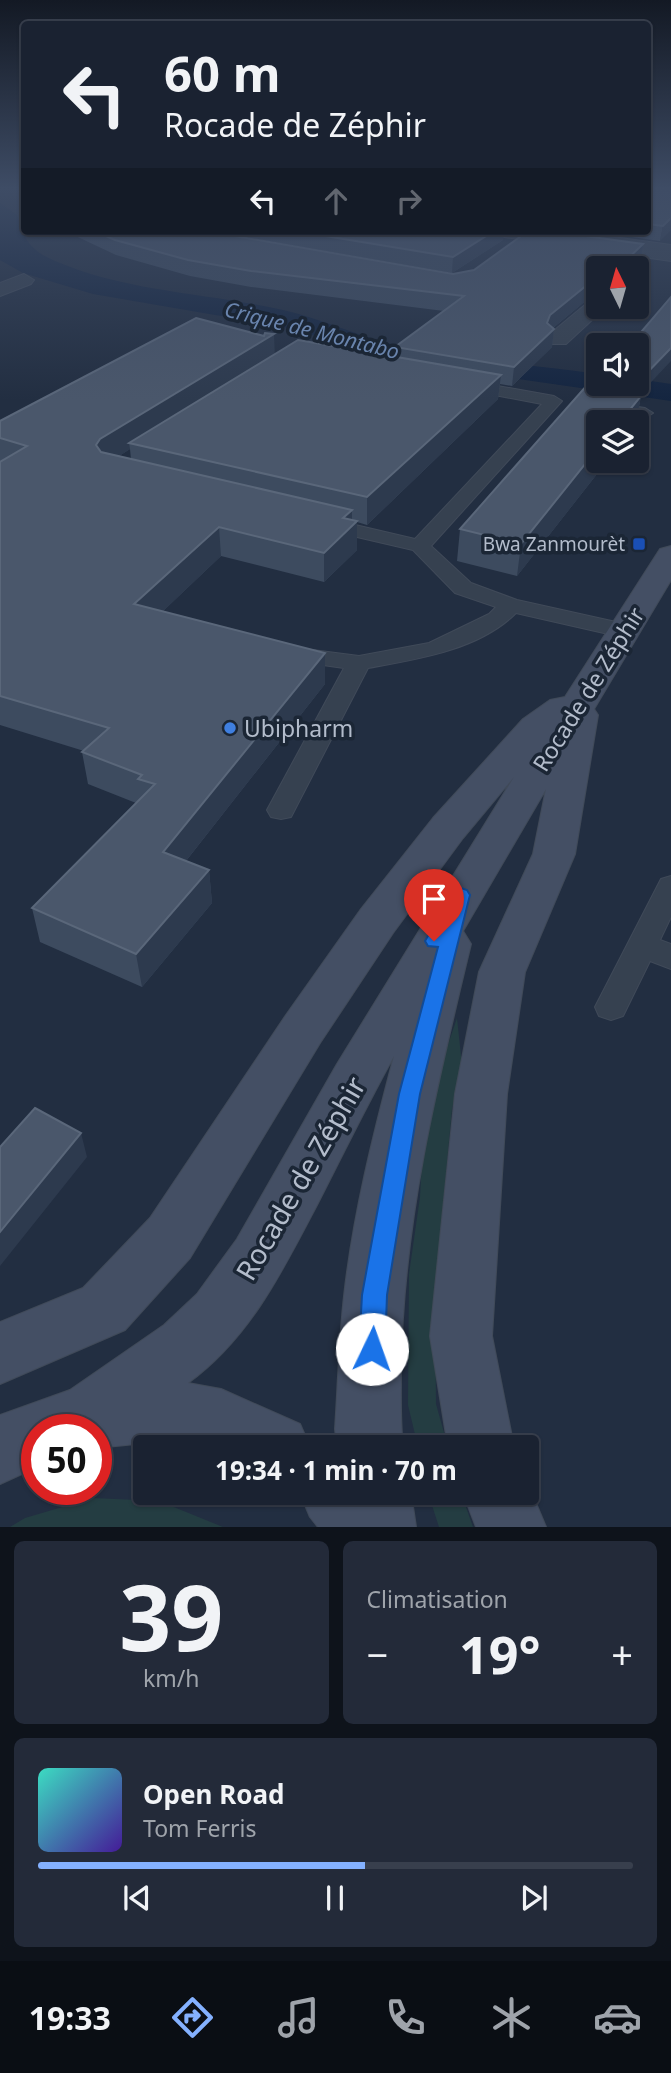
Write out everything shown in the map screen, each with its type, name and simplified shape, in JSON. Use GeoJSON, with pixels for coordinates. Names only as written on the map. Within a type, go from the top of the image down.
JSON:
{"type":"FeatureCollection","features":[{"type":"Feature","properties":{"kind":"main road","name":"Rocade de Zéphir"},"geometry":{"type":"LineString","coordinates":[[77,1414],[186,1347],[218,1315],[258,1259],[355,1079],[461,895],[671,555]]}},
{"type":"Feature","properties":{"kind":"main road"},"geometry":{"type":"LineString","coordinates":[[0,1353],[104,1309],[170,1238],[303,1029],[377,921],[448,828],[536,727],[585,693]]}},
{"type":"Feature","properties":{"kind":"main road"},"geometry":{"type":"LineString","coordinates":[[479,1435],[461,1336],[481,1094],[502,972],[554,854],[585,693]]}},
{"type":"Feature","properties":{"kind":"main road","name":"Rocade de Zéphir"},"geometry":{"type":"LineString","coordinates":[[369,1435],[374,1295],[387,1215],[410,1094],[461,895]]}},
{"type":"Feature","properties":{"kind":"main road"},"geometry":{"type":"LineString","coordinates":[[112,1417],[156,1410],[220,1421],[250,1435]]}},
{"type":"Feature","properties":{"kind":"main road"},"geometry":{"type":"LineString","coordinates":[[0,1451],[21,1442]]}},
{"type":"Feature","properties":{"kind":"main road"},"geometry":{"type":"LineString","coordinates":[[344,1505],[362,1527]]}},
{"type":"Feature","properties":{"kind":"main road"},"geometry":{"type":"LineString","coordinates":[[378,1505],[381,1527]]}},
{"type":"Feature","properties":{"kind":"main road"},"geometry":{"type":"LineString","coordinates":[[502,1505],[511,1527]]}},
{"type":"Feature","properties":{"kind":"street"},"geometry":{"type":"LineString","coordinates":[[0,290],[24,280]]}},
{"type":"Feature","properties":{"kind":"street"},"geometry":{"type":"LineString","coordinates":[[558,338],[586,314]]}},
{"type":"Feature","properties":{"kind":"lane"},"geometry":{"type":"LineString","coordinates":[[445,381],[624,410]]}},
{"type":"Feature","properties":{"kind":"lane"},"geometry":{"type":"LineString","coordinates":[[419,546],[567,402]]}},
{"type":"Feature","properties":{"kind":"lane"},"geometry":{"type":"LineString","coordinates":[[299,517],[419,546],[463,588],[511,605],[626,631]]}},
{"type":"Feature","properties":{"kind":"lane"},"geometry":{"type":"LineString","coordinates":[[266,647],[292,655],[359,663],[435,649],[497,619],[511,605]]}},
{"type":"Feature","properties":{"kind":"lane"},"geometry":{"type":"LineString","coordinates":[[281,810],[359,663]]}},
{"type":"Feature","properties":{"kind":"lane"},"geometry":{"type":"LineString","coordinates":[[611,1007],[657,951],[671,887]]}},
{"type":"Feature","properties":{"kind":"green space"},"geometry":{"type":"Polygon","coordinates":[[[457,1018],[462,1065],[452,1109],[435,1291],[436,1404],[445,1435],[415,1435],[408,1405],[409,1274],[420,1197],[423,1139],[439,1071],[457,1018]]]}},
{"type":"Feature","properties":{"kind":"green space"},"geometry":{"type":"Polygon","coordinates":[[[112,1499],[133,1500],[133,1505],[169,1505],[223,1527],[10,1527],[25,1518],[69,1505],[112,1505],[112,1499]]]}},
{"type":"Feature","properties":{"kind":"green space"},"geometry":{"type":"Polygon","coordinates":[[[432,1505],[465,1505],[473,1527],[439,1527],[432,1505]]]}},
{"type":"Feature","properties":{"kind":"water","name":"Crique de Montabo"},"geometry":{"type":"Polygon","coordinates":[[[0,257],[48,257],[110,279],[283,310],[384,342],[424,351],[586,373],[586,389],[415,364],[280,326],[93,294],[23,273],[0,260],[0,257]]]}},
{"type":"Feature","properties":{"kind":"water"},"geometry":{"type":"Polygon","coordinates":[[[649,381],[671,384],[671,401],[636,396],[649,396],[649,381]]]}},
{"type":"Feature","properties":{"kind":"building"},"geometry":{"type":"Polygon","coordinates":[[[178,257],[357,257],[453,274],[474,270],[492,257],[586,257],[586,286],[550,315],[547,323],[554,329],[514,367],[395,347],[464,296],[251,271],[178,257]]]}},
{"type":"Feature","properties":{"kind":"building"},"geometry":{"type":"Polygon","coordinates":[[[671,297],[671,348],[649,371],[649,333],[640,333],[671,297]]]}},
{"type":"Feature","properties":{"kind":"building"},"geometry":{"type":"Polygon","coordinates":[[[196,318],[264,336],[265,333],[274,334],[100,439],[96,445],[101,452],[352,510],[343,518],[357,521],[324,553],[219,527],[134,604],[325,653],[163,852],[209,870],[136,954],[32,908],[155,784],[138,779],[142,775],[82,752],[109,728],[0,696],[0,462],[27,446],[0,438],[0,421],[196,318]]]}},
{"type":"Feature","properties":{"kind":"building"},"geometry":{"type":"Polygon","coordinates":[[[298,340],[501,375],[367,497],[129,443],[298,340]]]}},
{"type":"Feature","properties":{"kind":"building"},"geometry":{"type":"Polygon","coordinates":[[[586,386],[586,396],[641,396],[630,410],[586,410],[586,463],[521,544],[460,529],[586,386]]]}},
{"type":"Feature","properties":{"kind":"building"},"geometry":{"type":"Polygon","coordinates":[[[35,1108],[81,1133],[0,1232],[0,1147],[35,1108]]]}},
{"type":"Feature","properties":{"kind":"place","name":"Bwa Zanmourèt"},"geometry":{"type":"Point","coordinates":[639,544]}},
{"type":"Feature","properties":{"kind":"place","name":"Ubipharm"},"geometry":{"type":"Point","coordinates":[230,728]}},
{"type":"Feature","properties":{"kind":"route"},"geometry":{"type":"LineString","coordinates":[[372,1349],[374,1295],[410,1094],[461,895],[434,941]]}}]}
